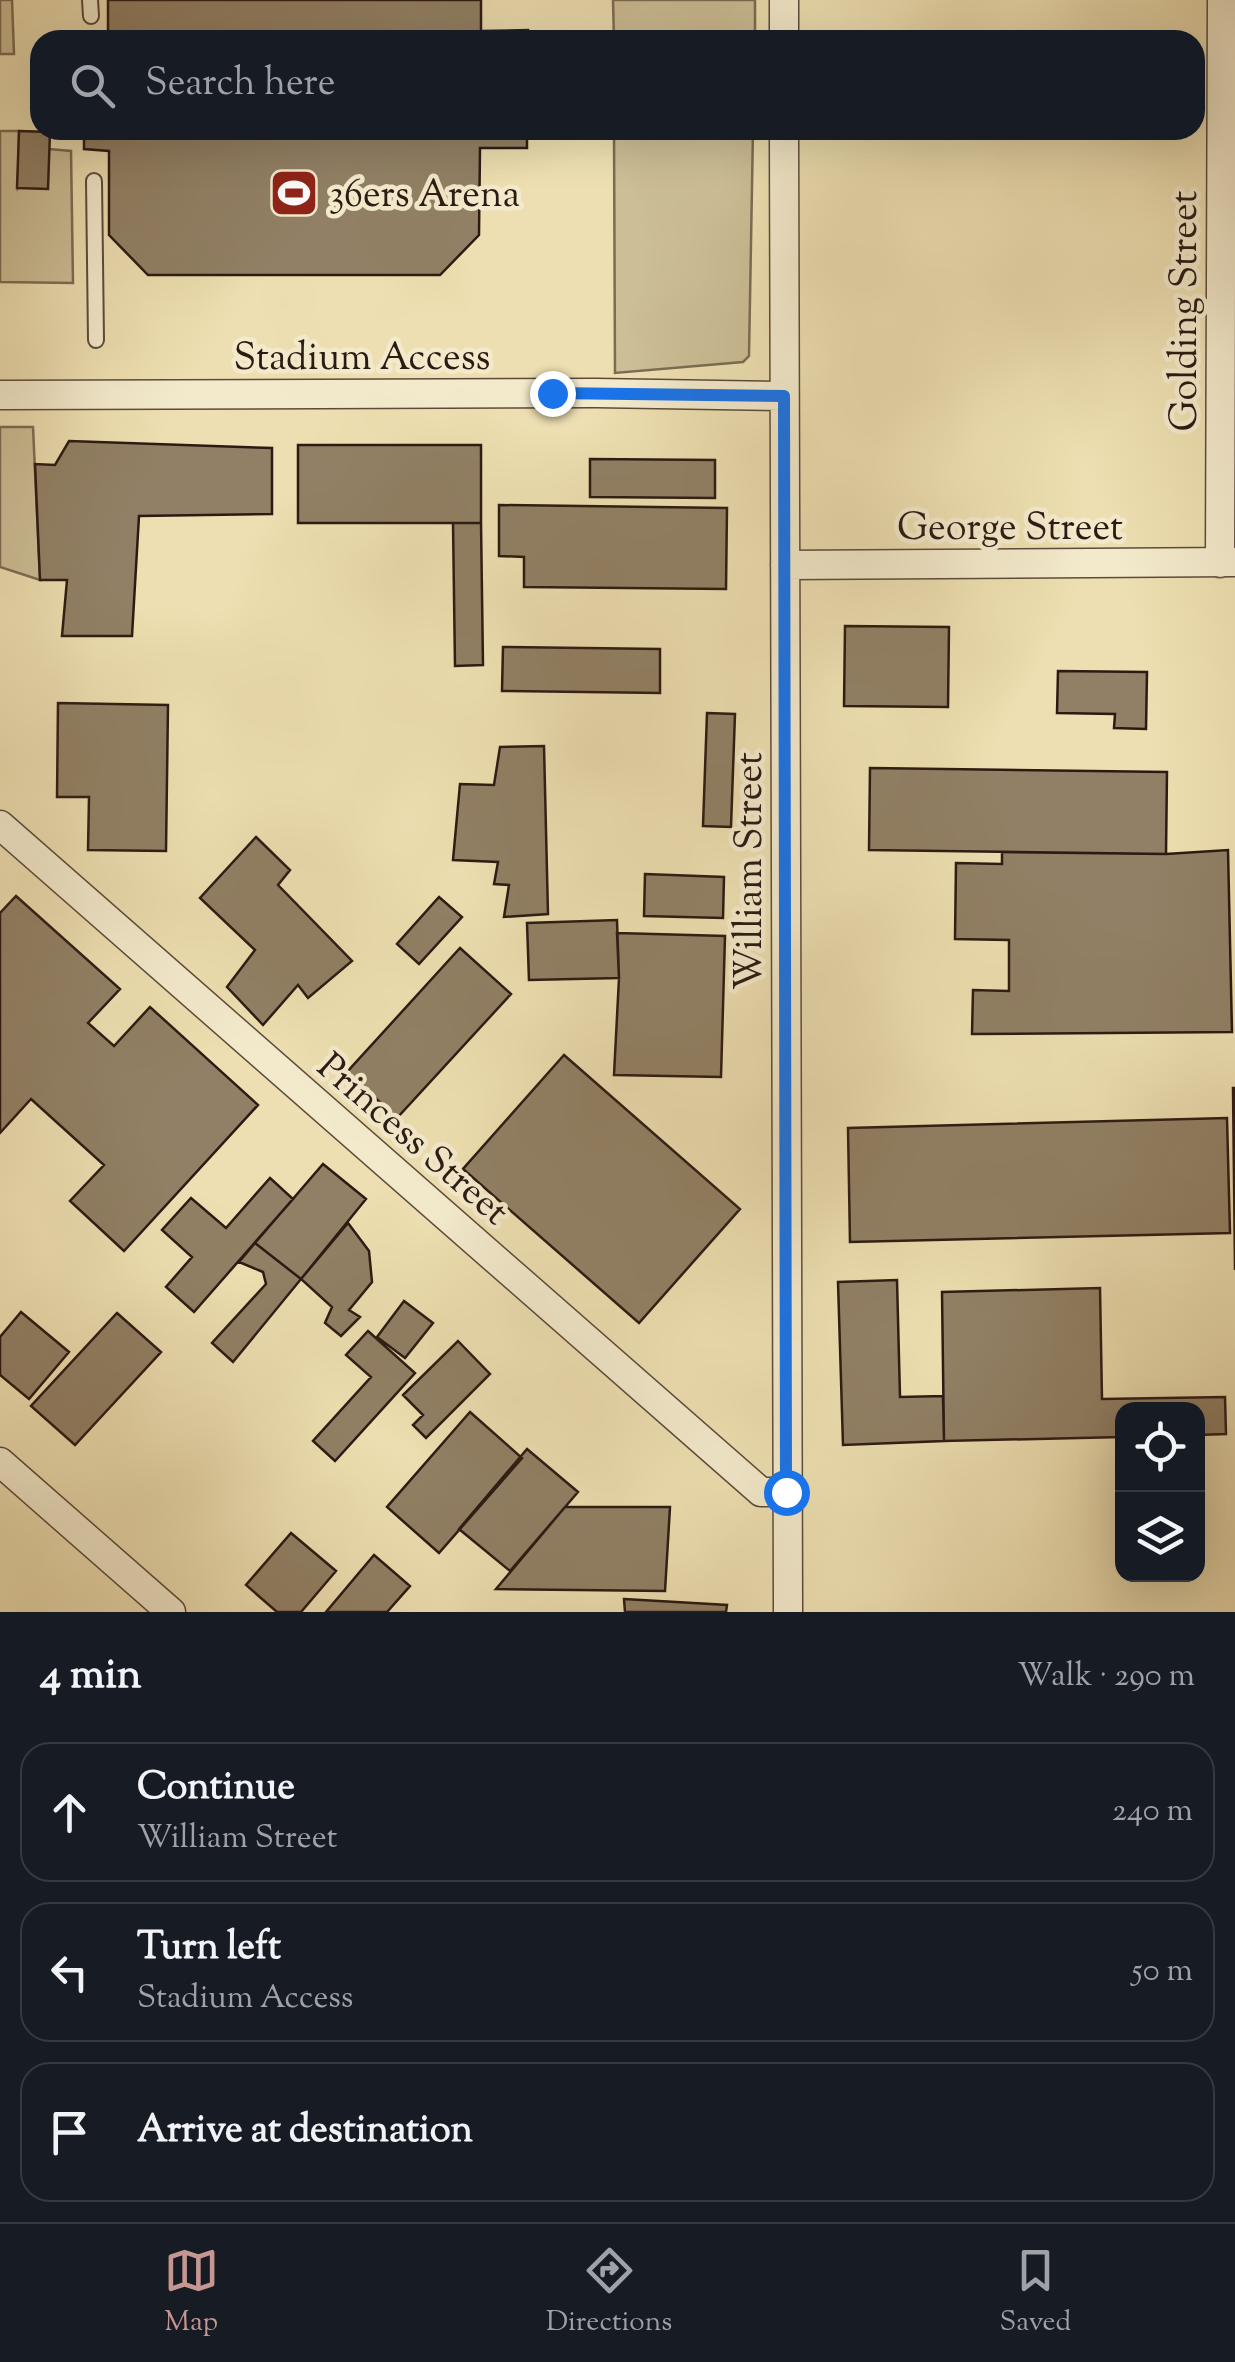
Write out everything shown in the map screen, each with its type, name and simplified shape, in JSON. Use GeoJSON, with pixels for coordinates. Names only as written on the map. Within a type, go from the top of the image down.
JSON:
{"type":"FeatureCollection","features":[{"type":"Feature","properties":{"kind":"street"},"geometry":{"type":"LineString","coordinates":[[784,0],[784,30]]}},
{"type":"Feature","properties":{"kind":"street","name":"Golding Street"},"geometry":{"type":"LineString","coordinates":[[1222,0],[1228,562]]}},
{"type":"Feature","properties":{"kind":"street","name":"William Street"},"geometry":{"type":"LineString","coordinates":[[784,140],[788,1612]]}},
{"type":"Feature","properties":{"kind":"street","name":"Stadium Access"},"geometry":{"type":"LineString","coordinates":[[0,395],[596,392],[784,396]]}},
{"type":"Feature","properties":{"kind":"street","name":"George Street"},"geometry":{"type":"LineString","coordinates":[[785,565],[1228,562]]}},
{"type":"Feature","properties":{"kind":"street","name":"Princess Street"},"geometry":{"type":"LineString","coordinates":[[0,825],[761,1492],[786,1492]]}},
{"type":"Feature","properties":{"kind":"street"},"geometry":{"type":"LineString","coordinates":[[0,1462],[171,1612]]}},
{"type":"Feature","properties":{"kind":"lane"},"geometry":{"type":"LineString","coordinates":[[94,181],[96,340]]}},
{"type":"Feature","properties":{"kind":"shaded area"},"geometry":{"type":"Polygon","coordinates":[[[0,0],[12,0],[14,54],[0,54],[0,0]]]}},
{"type":"Feature","properties":{"kind":"shaded area"},"geometry":{"type":"Polygon","coordinates":[[[613,0],[755,0],[755,30],[614,30],[613,0]]]}},
{"type":"Feature","properties":{"kind":"shaded area"},"geometry":{"type":"Polygon","coordinates":[[[0,131],[19,131],[18,188],[49,149],[71,151],[73,283],[0,282],[0,131]]]}},
{"type":"Feature","properties":{"kind":"shaded area"},"geometry":{"type":"Polygon","coordinates":[[[614,140],[753,140],[749,356],[743,362],[615,373],[614,140]]]}},
{"type":"Feature","properties":{"kind":"shaded area"},"geometry":{"type":"Polygon","coordinates":[[[0,427],[33,427],[40,580],[0,567],[0,427]]]}},
{"type":"Feature","properties":{"kind":"building"},"geometry":{"type":"Polygon","coordinates":[[[108,0],[481,0],[481,30],[108,30],[108,0]]]}},
{"type":"Feature","properties":{"kind":"building"},"geometry":{"type":"Polygon","coordinates":[[[19,131],[30,131],[30,140],[50,140],[48,189],[17,188],[19,131]]]}},
{"type":"Feature","properties":{"kind":"building","name":"36ers Arena"},"geometry":{"type":"Polygon","coordinates":[[[84,140],[527,140],[527,148],[480,148],[479,235],[440,275],[148,275],[109,235],[109,151],[84,149],[84,140]]]}},
{"type":"Feature","properties":{"kind":"building"},"geometry":{"type":"Polygon","coordinates":[[[69,441],[272,448],[272,514],[139,516],[132,636],[62,636],[67,580],[40,580],[35,464],[55,465],[69,441]]]}},
{"type":"Feature","properties":{"kind":"building"},"geometry":{"type":"Polygon","coordinates":[[[298,445],[481,445],[481,523],[298,523],[298,445]]]}},
{"type":"Feature","properties":{"kind":"building"},"geometry":{"type":"Polygon","coordinates":[[[590,459],[715,460],[715,498],[590,497],[590,459]]]}},
{"type":"Feature","properties":{"kind":"building"},"geometry":{"type":"Polygon","coordinates":[[[499,505],[727,508],[726,589],[524,587],[524,557],[499,556],[499,505]]]}},
{"type":"Feature","properties":{"kind":"building"},"geometry":{"type":"Polygon","coordinates":[[[453,523],[481,523],[483,665],[455,666],[453,523]]]}},
{"type":"Feature","properties":{"kind":"building"},"geometry":{"type":"Polygon","coordinates":[[[845,626],[949,627],[948,707],[844,706],[845,626]]]}},
{"type":"Feature","properties":{"kind":"building"},"geometry":{"type":"Polygon","coordinates":[[[503,647],[660,649],[660,693],[502,691],[503,647]]]}},
{"type":"Feature","properties":{"kind":"building"},"geometry":{"type":"Polygon","coordinates":[[[1058,671],[1147,672],[1146,729],[1114,728],[1115,714],[1057,713],[1058,671]]]}},
{"type":"Feature","properties":{"kind":"building"},"geometry":{"type":"Polygon","coordinates":[[[58,703],[168,705],[166,851],[88,850],[89,797],[57,797],[58,703]]]}},
{"type":"Feature","properties":{"kind":"building"},"geometry":{"type":"Polygon","coordinates":[[[707,713],[735,714],[731,827],[703,826],[707,713]]]}},
{"type":"Feature","properties":{"kind":"building"},"geometry":{"type":"Polygon","coordinates":[[[544,746],[548,914],[504,917],[509,885],[494,884],[498,862],[453,860],[460,784],[494,785],[500,747],[544,746]]]}},
{"type":"Feature","properties":{"kind":"building"},"geometry":{"type":"Polygon","coordinates":[[[870,768],[1167,772],[1166,854],[869,850],[870,768]]]}},
{"type":"Feature","properties":{"kind":"building"},"geometry":{"type":"Polygon","coordinates":[[[256,837],[290,870],[278,885],[352,961],[308,998],[298,985],[263,1025],[227,987],[255,950],[200,898],[256,837]]]}},
{"type":"Feature","properties":{"kind":"building"},"geometry":{"type":"Polygon","coordinates":[[[1228,850],[1232,1032],[972,1034],[973,990],[1009,991],[1009,940],[955,939],[956,863],[1002,864],[1002,852],[1166,854],[1228,850]]]}},
{"type":"Feature","properties":{"kind":"building"},"geometry":{"type":"Polygon","coordinates":[[[645,874],[724,877],[723,918],[644,916],[645,874]]]}},
{"type":"Feature","properties":{"kind":"building"},"geometry":{"type":"Polygon","coordinates":[[[16,896],[120,989],[88,1023],[114,1046],[150,1007],[258,1105],[124,1251],[70,1201],[104,1165],[31,1099],[0,1133],[0,913],[16,896]]]}},
{"type":"Feature","properties":{"kind":"building"},"geometry":{"type":"Polygon","coordinates":[[[439,897],[462,917],[419,964],[397,944],[439,897]]]}},
{"type":"Feature","properties":{"kind":"building"},"geometry":{"type":"Polygon","coordinates":[[[617,920],[619,978],[529,980],[527,923],[617,920]]]}},
{"type":"Feature","properties":{"kind":"building"},"geometry":{"type":"Polygon","coordinates":[[[617,933],[725,936],[721,1077],[614,1075],[617,933]]]}},
{"type":"Feature","properties":{"kind":"building"},"geometry":{"type":"Polygon","coordinates":[[[460,948],[511,994],[397,1118],[347,1072],[460,948]]]}},
{"type":"Feature","properties":{"kind":"building"},"geometry":{"type":"Polygon","coordinates":[[[564,1055],[740,1209],[639,1323],[463,1169],[564,1055]]]}},
{"type":"Feature","properties":{"kind":"building"},"geometry":{"type":"Polygon","coordinates":[[[1233,1088],[1235,1088],[1235,1270],[1233,1088]]]}},
{"type":"Feature","properties":{"kind":"building"},"geometry":{"type":"Polygon","coordinates":[[[1227,1118],[1230,1233],[850,1242],[848,1128],[1227,1118]]]}},
{"type":"Feature","properties":{"kind":"building"},"geometry":{"type":"Polygon","coordinates":[[[323,1164],[366,1199],[301,1279],[255,1243],[323,1164]]]}},
{"type":"Feature","properties":{"kind":"building"},"geometry":{"type":"Polygon","coordinates":[[[270,1178],[293,1199],[194,1312],[166,1287],[192,1257],[162,1230],[191,1198],[226,1228],[270,1178]]]}},
{"type":"Feature","properties":{"kind":"building"},"geometry":{"type":"Polygon","coordinates":[[[348,1223],[369,1251],[372,1282],[349,1310],[360,1317],[341,1336],[325,1323],[332,1307],[301,1279],[348,1223]]]}},
{"type":"Feature","properties":{"kind":"building"},"geometry":{"type":"Polygon","coordinates":[[[255,1243],[301,1279],[233,1362],[212,1343],[266,1284],[263,1272],[239,1262],[255,1243]]]}},
{"type":"Feature","properties":{"kind":"building"},"geometry":{"type":"Polygon","coordinates":[[[897,1280],[900,1397],[943,1396],[944,1441],[843,1445],[838,1282],[897,1280]]]}},
{"type":"Feature","properties":{"kind":"building"},"geometry":{"type":"Polygon","coordinates":[[[1100,1288],[1102,1399],[1225,1397],[1226,1434],[1205,1435],[1205,1402],[1115,1402],[1115,1437],[944,1441],[942,1292],[1100,1288]]]}},
{"type":"Feature","properties":{"kind":"building"},"geometry":{"type":"Polygon","coordinates":[[[404,1301],[433,1323],[405,1358],[377,1337],[404,1301]]]}},
{"type":"Feature","properties":{"kind":"building"},"geometry":{"type":"Polygon","coordinates":[[[21,1312],[69,1352],[29,1399],[0,1375],[0,1337],[21,1312]]]}},
{"type":"Feature","properties":{"kind":"building"},"geometry":{"type":"Polygon","coordinates":[[[117,1313],[161,1352],[75,1445],[31,1406],[117,1313]]]}},
{"type":"Feature","properties":{"kind":"building"},"geometry":{"type":"Polygon","coordinates":[[[368,1331],[415,1373],[335,1461],[313,1441],[371,1377],[346,1355],[368,1331]]]}},
{"type":"Feature","properties":{"kind":"building"},"geometry":{"type":"Polygon","coordinates":[[[458,1341],[490,1374],[426,1438],[413,1425],[423,1415],[403,1395],[458,1341]]]}},
{"type":"Feature","properties":{"kind":"building"},"geometry":{"type":"Polygon","coordinates":[[[470,1412],[522,1458],[439,1553],[387,1507],[470,1412]]]}},
{"type":"Feature","properties":{"kind":"building"},"geometry":{"type":"Polygon","coordinates":[[[527,1449],[578,1492],[510,1571],[459,1529],[527,1449]]]}},
{"type":"Feature","properties":{"kind":"building"},"geometry":{"type":"Polygon","coordinates":[[[565,1507],[670,1507],[665,1591],[496,1589],[565,1507]]]}},
{"type":"Feature","properties":{"kind":"building"},"geometry":{"type":"Polygon","coordinates":[[[291,1533],[336,1571],[301,1612],[277,1612],[246,1585],[291,1533]]]}},
{"type":"Feature","properties":{"kind":"building"},"geometry":{"type":"Polygon","coordinates":[[[374,1555],[410,1586],[387,1612],[326,1612],[374,1555]]]}},
{"type":"Feature","properties":{"kind":"building"},"geometry":{"type":"Polygon","coordinates":[[[624,1599],[727,1605],[726,1612],[625,1612],[624,1599]]]}},
{"type":"Feature","properties":{"kind":"place","name":"36ers Arena"},"geometry":{"type":"Point","coordinates":[294,193]}},
{"type":"Feature","properties":{"kind":"route"},"geometry":{"type":"LineString","coordinates":[[552,393],[784,396],[786,1492]]}}]}
